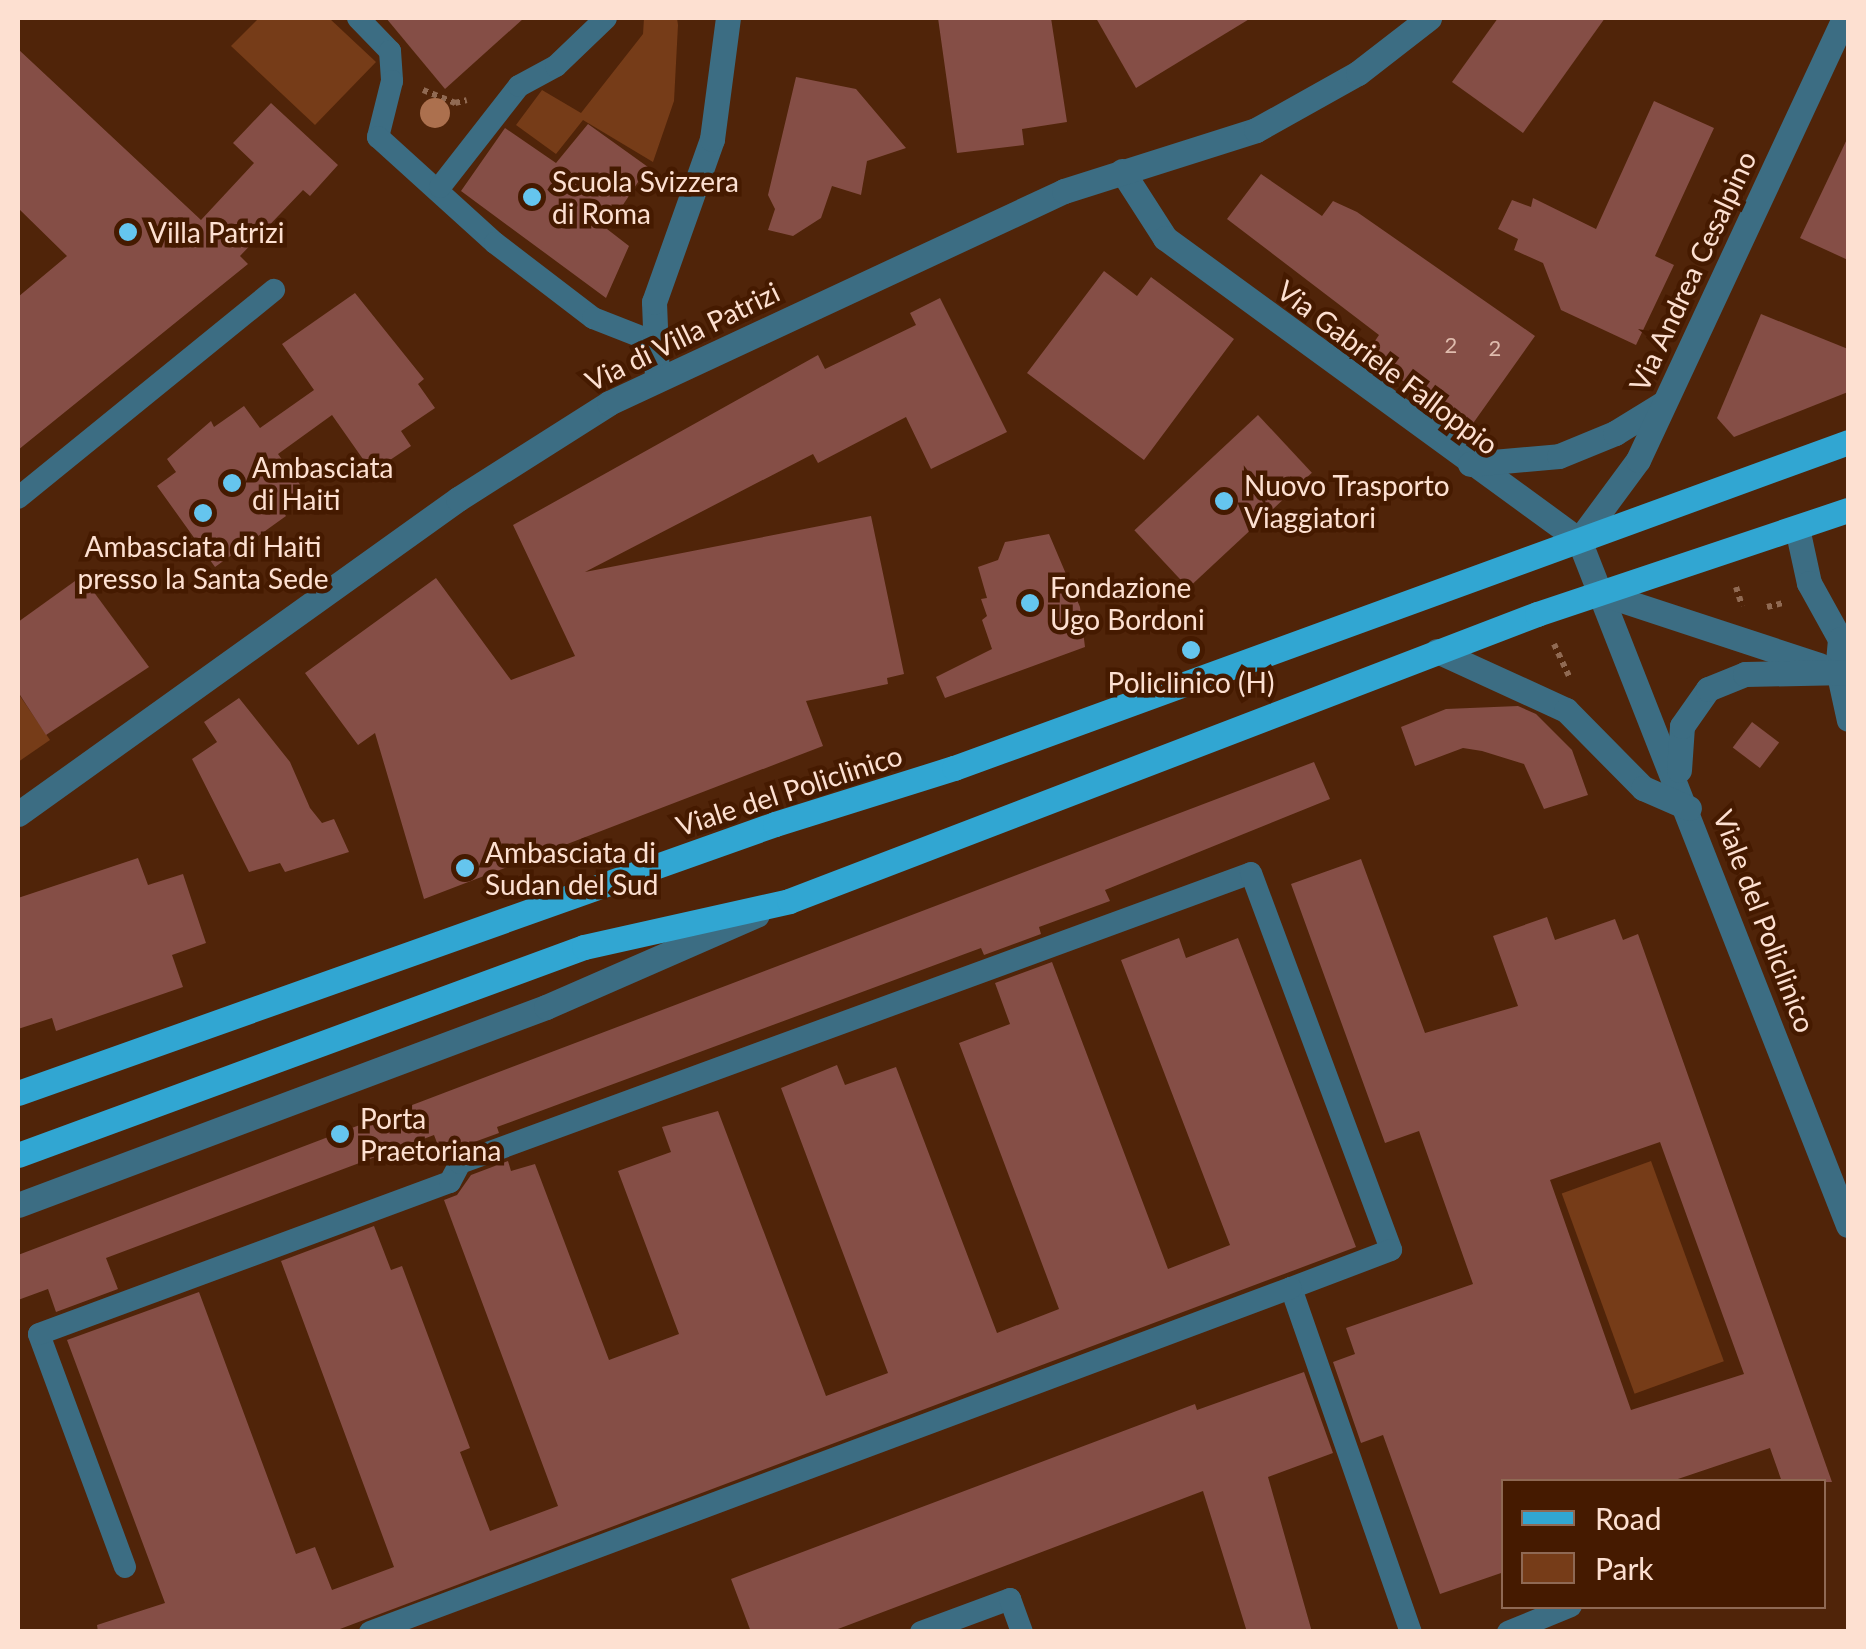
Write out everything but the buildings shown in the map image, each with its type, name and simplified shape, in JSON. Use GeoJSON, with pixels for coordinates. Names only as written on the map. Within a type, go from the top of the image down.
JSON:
{"type":"FeatureCollection","features":[{"type":"Feature","properties":{"kind":"main road","name":"Viale del Policlinico"},"geometry":{"type":"LineString","coordinates":[[18,1092],[756,831],[954,768],[1848,442]]}},
{"type":"Feature","properties":{"kind":"main road"},"geometry":{"type":"LineString","coordinates":[[18,1155],[584,947],[789,900],[1437,651],[1848,510]]}},
{"type":"Feature","properties":{"kind":"street"},"geometry":{"type":"LineString","coordinates":[[657,378],[652,341],[658,283],[712,138],[728,18]]}},
{"type":"Feature","properties":{"kind":"street","name":"Via di Villa Patrizi"},"geometry":{"type":"LineString","coordinates":[[18,814],[458,499],[657,378],[960,236],[1122,171],[1290,114],[1358,73],[1429,18]]}},
{"type":"Feature","properties":{"kind":"street","name":"Via Andrea Cesalpino"},"geometry":{"type":"LineString","coordinates":[[1578,540],[1634,469],[1844,18]]}},
{"type":"Feature","properties":{"kind":"street","name":"Via Gabriele Falloppio"},"geometry":{"type":"LineString","coordinates":[[1122,171],[1165,238],[1578,540]]}},
{"type":"Feature","properties":{"kind":"street"},"geometry":{"type":"LineString","coordinates":[[1470,464],[1558,456],[1615,433],[1662,404]]}},
{"type":"Feature","properties":{"kind":"street"},"geometry":{"type":"LineString","coordinates":[[1797,528],[1810,582],[1840,639],[1845,668]]}},
{"type":"Feature","properties":{"kind":"street"},"geometry":{"type":"LineString","coordinates":[[1578,540],[1689,808]]}},
{"type":"Feature","properties":{"kind":"street"},"geometry":{"type":"LineString","coordinates":[[1600,593],[1845,668]]}},
{"type":"Feature","properties":{"kind":"street","name":"Viale del Policlinico"},"geometry":{"type":"LineString","coordinates":[[1437,651],[1566,710],[1644,788],[1689,808],[1848,1226]]}},
{"type":"Feature","properties":{"kind":"street"},"geometry":{"type":"LineString","coordinates":[[1689,808],[1678,749],[1698,698],[1745,674],[1845,668]]}},
{"type":"Feature","properties":{"kind":"street"},"geometry":{"type":"LineString","coordinates":[[18,1205],[546,1007],[789,900]]}},
{"type":"Feature","properties":{"kind":"lane"},"geometry":{"type":"LineString","coordinates":[[358,18],[390,51],[392,82],[378,137],[440,188],[495,243],[593,318],[652,341]]}},
{"type":"Feature","properties":{"kind":"lane"},"geometry":{"type":"LineString","coordinates":[[440,188],[511,94],[556,66],[606,18]]}},
{"type":"Feature","properties":{"kind":"lane"},"geometry":{"type":"LineString","coordinates":[[18,498],[274,290]]}},
{"type":"Feature","properties":{"kind":"lane"},"geometry":{"type":"LineString","coordinates":[[1770,472],[1848,454]]}},
{"type":"Feature","properties":{"kind":"lane"},"geometry":{"type":"LineString","coordinates":[[1797,528],[1848,496]]}},
{"type":"Feature","properties":{"kind":"lane"},"geometry":{"type":"LineString","coordinates":[[1845,668],[1848,721]]}},
{"type":"Feature","properties":{"kind":"lane"},"geometry":{"type":"LineString","coordinates":[[125,1567],[39,1334],[450,1182],[460,1163],[1251,873],[1391,1250],[370,1632]]}},
{"type":"Feature","properties":{"kind":"lane"},"geometry":{"type":"LineString","coordinates":[[1291,1288],[1412,1632]]}},
{"type":"Feature","properties":{"kind":"lane"},"geometry":{"type":"LineString","coordinates":[[921,1632],[1010,1599],[1022,1632]]}},
{"type":"Feature","properties":{"kind":"lane"},"geometry":{"type":"LineString","coordinates":[[1508,1632],[1564,1609]]}},
{"type":"Feature","properties":{"kind":"path"},"geometry":{"type":"LineString","coordinates":[[392,82],[455,103],[511,94]]}},
{"type":"Feature","properties":{"kind":"path"},"geometry":{"type":"LineString","coordinates":[[1556,649],[1570,677]]}},
{"type":"Feature","properties":{"kind":"green space"},"geometry":{"type":"Polygon","coordinates":[[[259,18],[329,18],[376,62],[315,125],[231,46],[259,18]]]}},
{"type":"Feature","properties":{"kind":"green space"},"geometry":{"type":"Polygon","coordinates":[[[644,18],[677,18],[678,25],[674,101],[653,162],[583,120],[556,154],[516,125],[542,90],[581,113],[643,34],[644,18]]]}},
{"type":"Feature","properties":{"kind":"green space"},"geometry":{"type":"Polygon","coordinates":[[[18,693],[50,740],[18,762],[18,693]]]}},
{"type":"Feature","properties":{"kind":"green space"},"geometry":{"type":"Polygon","coordinates":[[[1651,1161],[1724,1361],[1635,1394],[1562,1193],[1651,1161]]]}},
{"type":"Feature","properties":{"kind":"place","name":"Scuola Svizzera di Roma"},"geometry":{"type":"Point","coordinates":[532,197]}},
{"type":"Feature","properties":{"kind":"place","name":"Villa Patrizi"},"geometry":{"type":"Point","coordinates":[128,232]}},
{"type":"Feature","properties":{"kind":"place","name":"Ambasciata di Haiti"},"geometry":{"type":"Point","coordinates":[232,483]}},
{"type":"Feature","properties":{"kind":"place","name":"Nuovo Trasporto Viaggiatori"},"geometry":{"type":"Point","coordinates":[1224,501]}},
{"type":"Feature","properties":{"kind":"place","name":"Ambasciata di Haiti presso la Santa Sede"},"geometry":{"type":"Point","coordinates":[203,513]}},
{"type":"Feature","properties":{"kind":"place","name":"Fondazione Ugo Bordoni"},"geometry":{"type":"Point","coordinates":[1030,603]}},
{"type":"Feature","properties":{"kind":"place","name":"Policlinico (H)"},"geometry":{"type":"Point","coordinates":[1191,650]}},
{"type":"Feature","properties":{"kind":"place","name":"Ambasciata di Sudan del Sud"},"geometry":{"type":"Point","coordinates":[465,868]}},
{"type":"Feature","properties":{"kind":"place","name":"Porta Praetoriana"},"geometry":{"type":"Point","coordinates":[340,1134]}}]}
